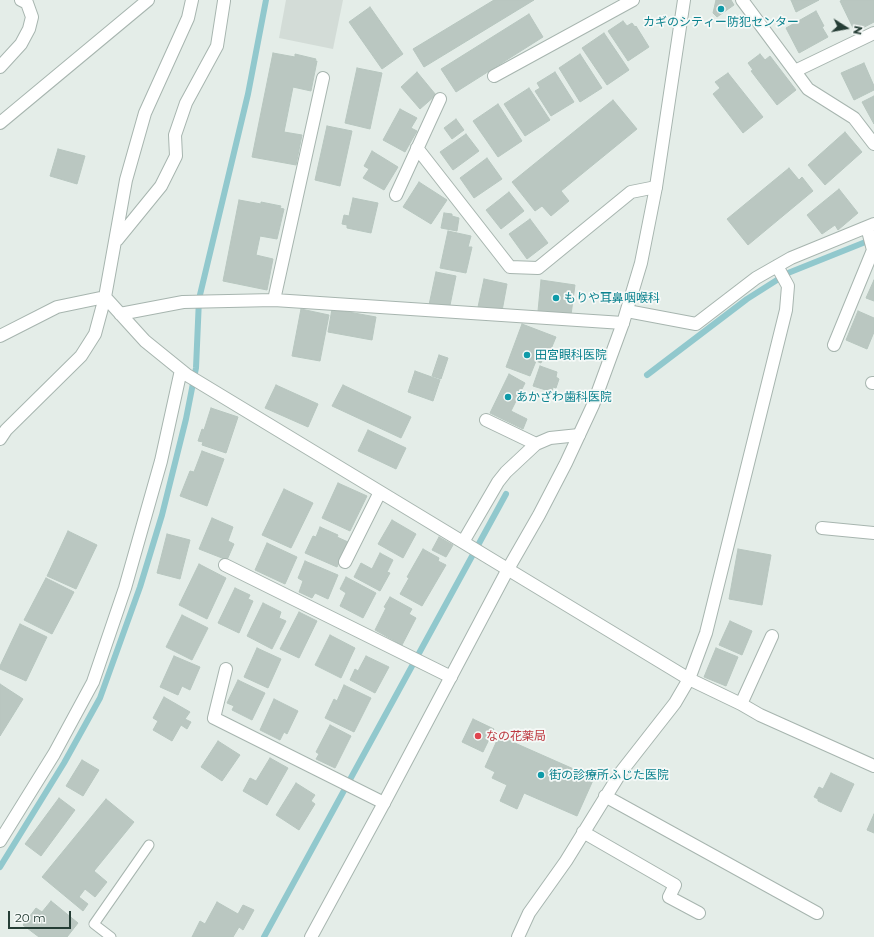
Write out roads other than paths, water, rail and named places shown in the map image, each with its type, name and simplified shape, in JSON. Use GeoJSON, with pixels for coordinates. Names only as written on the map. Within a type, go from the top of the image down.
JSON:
{"type":"FeatureCollection","features":[{"type":"Feature","properties":{"kind":"street"},"geometry":{"type":"LineString","coordinates":[[0,67],[21,44],[29,29],[32,17],[27,3],[21,0]]}},
{"type":"Feature","properties":{"kind":"street"},"geometry":{"type":"LineString","coordinates":[[0,123],[148,0]]}},
{"type":"Feature","properties":{"kind":"street"},"geometry":{"type":"LineString","coordinates":[[0,439],[6,430],[81,356],[95,334],[105,297],[126,180],[145,113],[188,18],[192,0]]}},
{"type":"Feature","properties":{"kind":"street"},"geometry":{"type":"LineString","coordinates":[[494,76],[633,0]]}},
{"type":"Feature","properties":{"kind":"street"},"geometry":{"type":"LineString","coordinates":[[311,937],[508,569],[539,515],[579,435],[605,375],[627,311],[641,263],[656,187],[684,0]]}},
{"type":"Feature","properties":{"kind":"street"},"geometry":{"type":"LineString","coordinates":[[742,0],[808,89],[854,118],[874,144]]}},
{"type":"Feature","properties":{"kind":"street"},"geometry":{"type":"LineString","coordinates":[[115,242],[161,186],[176,156],[175,135],[186,103],[217,46],[224,1]]}},
{"type":"Feature","properties":{"kind":"street"},"geometry":{"type":"LineString","coordinates":[[795,71],[874,33]]}},
{"type":"Feature","properties":{"kind":"street"},"geometry":{"type":"LineString","coordinates":[[274,300],[323,78]]}},
{"type":"Feature","properties":{"kind":"street"},"geometry":{"type":"LineString","coordinates":[[396,195],[440,99]]}},
{"type":"Feature","properties":{"kind":"street"},"geometry":{"type":"LineString","coordinates":[[417,148],[510,267],[538,268],[631,192],[656,187]]}},
{"type":"Feature","properties":{"kind":"street"},"geometry":{"type":"LineString","coordinates":[[627,311],[696,324],[756,278],[778,268],[791,258],[870,228],[871,246],[873,250],[834,345]]}},
{"type":"Feature","properties":{"kind":"street"},"geometry":{"type":"LineString","coordinates":[[518,937],[530,913],[566,860],[621,772],[675,703],[690,679],[706,633],[786,310],[788,286],[778,268]]}},
{"type":"Feature","properties":{"kind":"street"},"geometry":{"type":"LineString","coordinates":[[105,297],[145,341],[184,373],[690,679],[760,715],[874,766]]}},
{"type":"Feature","properties":{"kind":"street"},"geometry":{"type":"LineString","coordinates":[[0,336],[57,307],[105,297]]}},
{"type":"Feature","properties":{"kind":"street"},"geometry":{"type":"LineString","coordinates":[[120,314],[183,302],[274,300],[623,323]]}},
{"type":"Feature","properties":{"kind":"street"},"geometry":{"type":"LineString","coordinates":[[0,841],[54,754],[93,682],[125,588],[162,461],[184,373]]}},
{"type":"Feature","properties":{"kind":"street"},"geometry":{"type":"LineString","coordinates":[[486,420],[536,444]]}},
{"type":"Feature","properties":{"kind":"street"},"geometry":{"type":"LineString","coordinates":[[466,544],[498,482],[506,472],[536,444],[550,438],[579,435]]}},
{"type":"Feature","properties":{"kind":"street"},"geometry":{"type":"LineString","coordinates":[[345,562],[380,492]]}},
{"type":"Feature","properties":{"kind":"street"},"geometry":{"type":"LineString","coordinates":[[822,528],[874,533]]}},
{"type":"Feature","properties":{"kind":"street"},"geometry":{"type":"LineString","coordinates":[[225,565],[451,677]]}},
{"type":"Feature","properties":{"kind":"street"},"geometry":{"type":"LineString","coordinates":[[741,704],[772,636]]}},
{"type":"Feature","properties":{"kind":"street"},"geometry":{"type":"LineString","coordinates":[[226,669],[214,718],[384,803]]}},
{"type":"Feature","properties":{"kind":"street"},"geometry":{"type":"LineString","coordinates":[[605,796],[817,913]]}},
{"type":"Feature","properties":{"kind":"street"},"geometry":{"type":"LineString","coordinates":[[583,832],[675,885],[669,897],[699,913]]}},
{"type":"Feature","properties":{"kind":"lane"},"geometry":{"type":"LineString","coordinates":[[111,937],[94,924],[149,845]]}},
{"type":"Feature","properties":{"kind":"waterway"},"geometry":{"type":"LineString","coordinates":[[0,867],[64,763],[100,698],[140,587],[162,515],[186,419],[196,368],[199,299],[248,94],[266,0]]}},
{"type":"Feature","properties":{"kind":"waterway"},"geometry":{"type":"LineString","coordinates":[[647,375],[747,299],[788,273],[873,239]]}},
{"type":"Feature","properties":{"kind":"waterway"},"geometry":{"type":"LineString","coordinates":[[264,937],[506,494]]}},
{"type":"Feature","properties":{"kind":"place","name":"カギのシティー防犯センター"},"geometry":{"type":"Point","coordinates":[721,9]}},
{"type":"Feature","properties":{"kind":"place","name":"もりや耳鼻咽喉科"},"geometry":{"type":"Point","coordinates":[556,298]}},
{"type":"Feature","properties":{"kind":"place","name":"田宮眼科医院"},"geometry":{"type":"Point","coordinates":[527,355]}},
{"type":"Feature","properties":{"kind":"place","name":"あかざわ歯科医院"},"geometry":{"type":"Point","coordinates":[508,397]}},
{"type":"Feature","properties":{"kind":"place","name":"なの花薬局"},"geometry":{"type":"Point","coordinates":[478,736]}},
{"type":"Feature","properties":{"kind":"place","name":"街の診療所ふじた医院"},"geometry":{"type":"Point","coordinates":[541,775]}}]}
